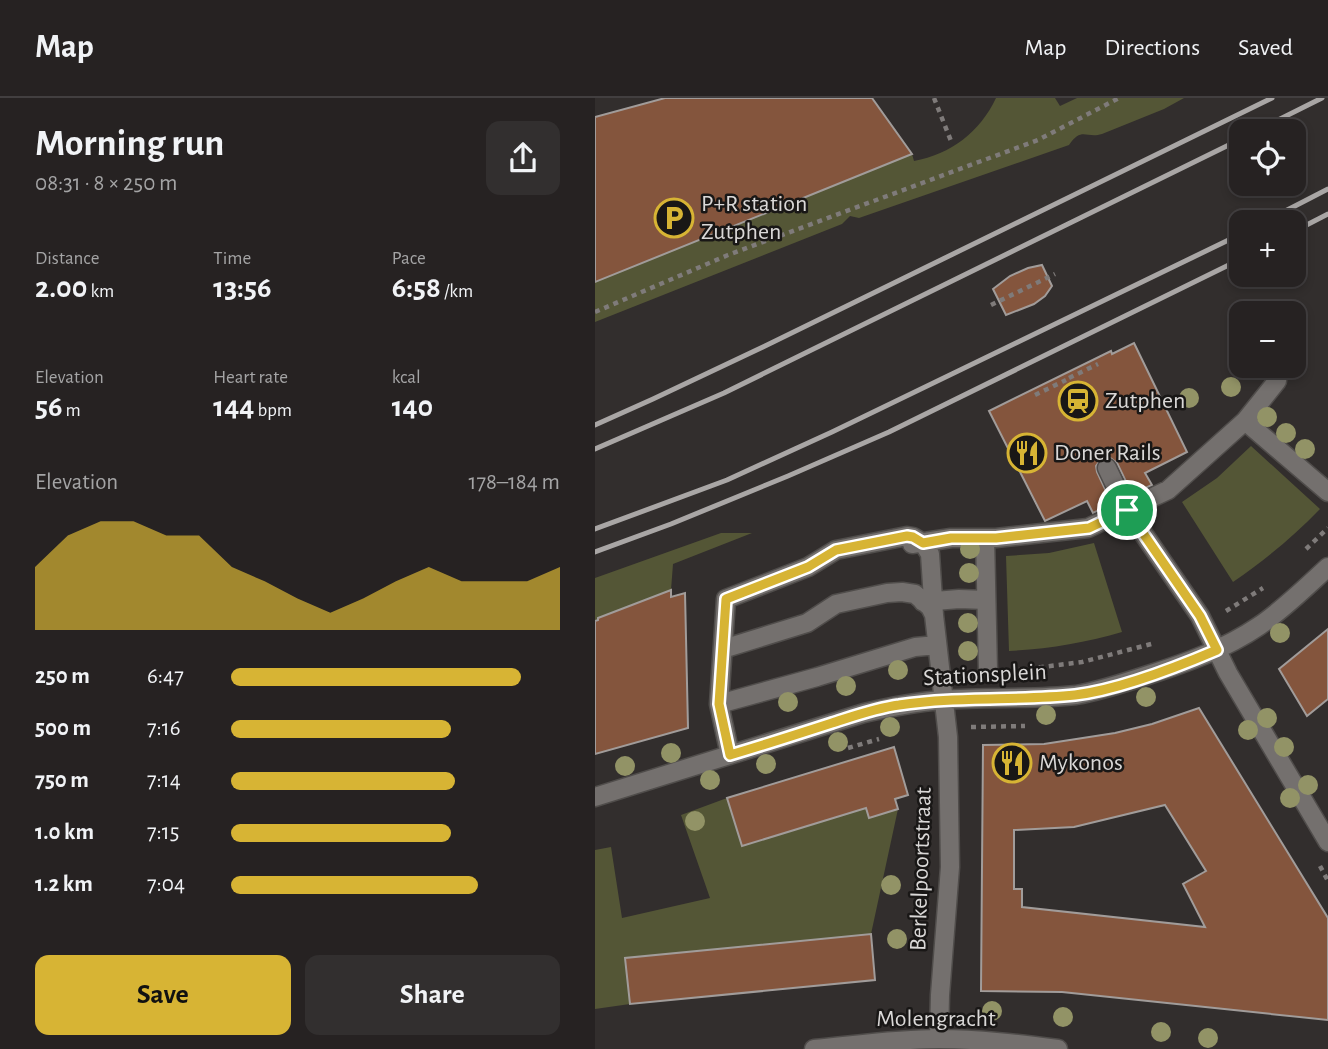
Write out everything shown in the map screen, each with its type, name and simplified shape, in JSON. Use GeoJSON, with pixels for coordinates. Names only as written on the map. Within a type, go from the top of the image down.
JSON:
{"type":"FeatureCollection","features":[{"type":"Feature","properties":{"kind":"street"},"geometry":{"type":"LineString","coordinates":[[730,755],[719,704],[726,599],[808,567],[836,550],[907,536],[913,537],[916,544],[1089,528],[1168,490],[1245,421],[1277,381]]}},
{"type":"Feature","properties":{"kind":"street"},"geometry":{"type":"LineString","coordinates":[[1245,421],[1328,492]]}},
{"type":"Feature","properties":{"kind":"street"},"geometry":{"type":"LineString","coordinates":[[1107,468],[1127,510],[1203,623],[1228,673],[1328,842]]}},
{"type":"Feature","properties":{"kind":"street","name":"Stationsplein"},"geometry":{"type":"LineString","coordinates":[[985,538],[988,671]]}},
{"type":"Feature","properties":{"kind":"street","name":"Berkelpoortstraat"},"geometry":{"type":"LineString","coordinates":[[916,544],[930,554],[926,605],[937,645],[948,737],[950,867],[939,1039]]}},
{"type":"Feature","properties":{"kind":"street","name":"Stationsplein"},"geometry":{"type":"LineString","coordinates":[[595,797],[897,705],[944,699],[1012,699],[1077,694],[1122,684],[1217,650],[1259,626],[1328,567]]}},
{"type":"Feature","properties":{"kind":"street"},"geometry":{"type":"LineString","coordinates":[[723,649],[807,622],[836,604],[902,592],[915,594],[926,605],[959,599],[986,600]]}},
{"type":"Feature","properties":{"kind":"street"},"geometry":{"type":"LineString","coordinates":[[719,704],[915,647],[937,645]]}},
{"type":"Feature","properties":{"kind":"street","name":"Molengracht"},"geometry":{"type":"LineString","coordinates":[[814,1049],[939,1039],[1058,1049]]}},
{"type":"Feature","properties":{"kind":"path"},"geometry":{"type":"LineString","coordinates":[[935,98],[951,141]]}},
{"type":"Feature","properties":{"kind":"path"},"geometry":{"type":"LineString","coordinates":[[595,312],[728,254],[1038,140],[1119,98]]}},
{"type":"Feature","properties":{"kind":"path"},"geometry":{"type":"LineString","coordinates":[[991,305],[1055,274]]}},
{"type":"Feature","properties":{"kind":"path"},"geometry":{"type":"LineString","coordinates":[[1035,394],[1098,364]]}},
{"type":"Feature","properties":{"kind":"path"},"geometry":{"type":"LineString","coordinates":[[1298,556],[1328,528]]}},
{"type":"Feature","properties":{"kind":"path"},"geometry":{"type":"LineString","coordinates":[[1203,623],[1268,585]]}},
{"type":"Feature","properties":{"kind":"path","name":"Stationsplein"},"geometry":{"type":"LineString","coordinates":[[988,671],[1082,662],[1159,642]]}},
{"type":"Feature","properties":{"kind":"green space"},"geometry":{"type":"Polygon","coordinates":[[[996,98],[1055,98],[1060,106],[1077,98],[1184,98],[1102,134],[1081,134],[1069,145],[859,218],[850,216],[842,224],[595,322],[595,282],[912,154],[914,161],[940,153],[973,131],[996,98]]]}},
{"type":"Feature","properties":{"kind":"green space"},"geometry":{"type":"Polygon","coordinates":[[[1251,446],[1320,509],[1278,548],[1233,582],[1182,502],[1217,478],[1251,446]]]}},
{"type":"Feature","properties":{"kind":"green space"},"geometry":{"type":"Polygon","coordinates":[[[721,533],[752,533],[673,564],[671,590],[595,621],[595,578],[721,533]]]}},
{"type":"Feature","properties":{"kind":"green space"},"geometry":{"type":"Polygon","coordinates":[[[1094,543],[1122,632],[1066,645],[1009,651],[1006,556],[1049,553],[1094,543]]]}},
{"type":"Feature","properties":{"kind":"green space"},"geometry":{"type":"Polygon","coordinates":[[[727,798],[742,846],[866,808],[869,818],[898,809],[871,934],[626,958],[630,1004],[595,1009],[595,850],[611,847],[622,918],[710,898],[681,815],[727,798]]]}},
{"type":"Feature","properties":{"kind":"building","name":"P+R station Zutphen"},"geometry":{"type":"Polygon","coordinates":[[[665,98],[872,98],[912,154],[595,282],[595,117],[665,98]]]}},
{"type":"Feature","properties":{"kind":"building"},"geometry":{"type":"Polygon","coordinates":[[[1042,265],[1052,286],[1045,296],[1034,304],[1006,315],[993,289],[1010,276],[1042,265]]]}},
{"type":"Feature","properties":{"kind":"building"},"geometry":{"type":"Polygon","coordinates":[[[1134,343],[1187,452],[1145,473],[1152,485],[1132,494],[1117,463],[1109,457],[1102,458],[1096,466],[1097,472],[1112,504],[1093,513],[1087,501],[1045,521],[989,411],[1111,351],[1112,354],[1134,343]]]}},
{"type":"Feature","properties":{"kind":"building"},"geometry":{"type":"Polygon","coordinates":[[[671,590],[671,597],[685,593],[688,728],[595,754],[595,621],[671,590]]]}},
{"type":"Feature","properties":{"kind":"building"},"geometry":{"type":"Polygon","coordinates":[[[1328,629],[1328,699],[1307,716],[1279,669],[1328,629]]]}},
{"type":"Feature","properties":{"kind":"building"},"geometry":{"type":"Polygon","coordinates":[[[1199,708],[1328,918],[1328,1020],[1062,992],[981,991],[983,745],[1044,744],[1115,733],[1199,708]],[[1165,805],[1074,827],[1014,830],[1014,889],[1022,889],[1022,907],[1205,927],[1183,884],[1206,871],[1165,805]]]}},
{"type":"Feature","properties":{"kind":"building"},"geometry":{"type":"Polygon","coordinates":[[[894,747],[908,795],[895,799],[898,809],[869,818],[866,808],[742,846],[727,798],[894,747]]]}},
{"type":"Feature","properties":{"kind":"building"},"geometry":{"type":"Polygon","coordinates":[[[871,934],[875,980],[630,1004],[625,958],[871,934]]]}},
{"type":"Feature","properties":{"kind":"railway"},"geometry":{"type":"LineString","coordinates":[[595,425],[765,346],[1272,98]]}},
{"type":"Feature","properties":{"kind":"railway"},"geometry":{"type":"LineString","coordinates":[[1280,119],[1322,98]]}},
{"type":"Feature","properties":{"kind":"railway"},"geometry":{"type":"LineString","coordinates":[[595,449],[724,393],[1229,145]]}},
{"type":"Feature","properties":{"kind":"railway"},"geometry":{"type":"LineString","coordinates":[[1287,210],[1328,189]]}},
{"type":"Feature","properties":{"kind":"railway"},"geometry":{"type":"LineString","coordinates":[[1306,225],[1328,214]]}},
{"type":"Feature","properties":{"kind":"railway"},"geometry":{"type":"LineString","coordinates":[[595,529],[727,480],[1229,240]]}},
{"type":"Feature","properties":{"kind":"railway"},"geometry":{"type":"LineString","coordinates":[[595,552],[671,524],[889,432],[1229,265]]}},
{"type":"Feature","properties":{"kind":"place","name":"P+R station Zutphen"},"geometry":{"type":"Point","coordinates":[674,218]}},
{"type":"Feature","properties":{"kind":"place","name":"Zutphen"},"geometry":{"type":"Point","coordinates":[1078,401]}},
{"type":"Feature","properties":{"kind":"place","name":"Doner Rails"},"geometry":{"type":"Point","coordinates":[1027,453]}},
{"type":"Feature","properties":{"kind":"place","name":"Mykonos"},"geometry":{"type":"Point","coordinates":[1012,763]}},
{"type":"Feature","properties":{"kind":"route"},"geometry":{"type":"LineString","coordinates":[[1127,510],[1200,616],[1217,650],[1122,684],[1077,694],[1012,699],[944,699],[897,705],[730,755],[719,704],[726,599],[808,567],[836,550],[907,536],[923,543],[951,538],[996,538],[1089,528],[1127,510]]}}]}
